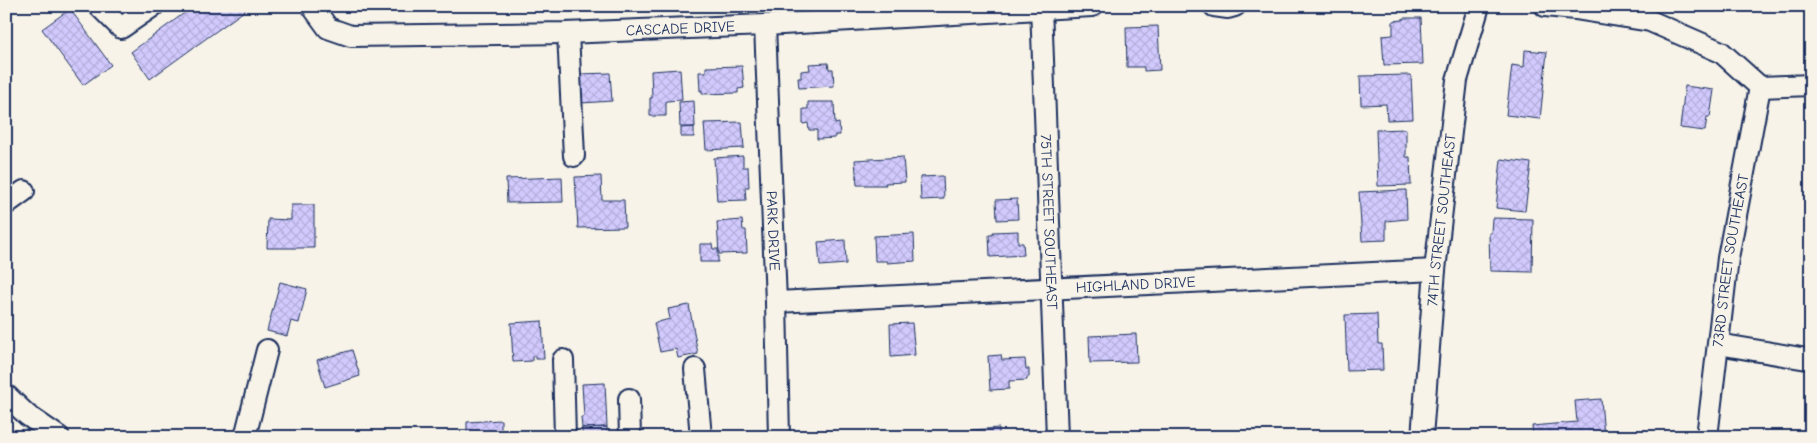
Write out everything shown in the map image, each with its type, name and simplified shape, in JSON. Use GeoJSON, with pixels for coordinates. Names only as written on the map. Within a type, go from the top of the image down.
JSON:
{"type":"FeatureCollection","features":[{"type":"Feature","properties":{"kind":"street"},"geometry":{"type":"LineString","coordinates":[[99,6],[121,28],[153,6]]}},
{"type":"Feature","properties":{"kind":"street","name":"CASCADE DRIVE"},"geometry":{"type":"LineString","coordinates":[[312,6],[328,28],[351,36],[568,33],[765,25],[1092,6]]}},
{"type":"Feature","properties":{"kind":"street"},"geometry":{"type":"LineString","coordinates":[[1214,6],[1235,6]]}},
{"type":"Feature","properties":{"kind":"street","name":"74TH STREET SOUTHEAST"},"geometry":{"type":"LineString","coordinates":[[1422,437],[1435,270],[1457,80],[1478,6]]}},
{"type":"Feature","properties":{"kind":"street"},"geometry":{"type":"LineString","coordinates":[[1544,6],[1650,20],[1721,52],[1760,87],[1811,85]]}},
{"type":"Feature","properties":{"kind":"street","name":"75TH STREET SOUTHEAST"},"geometry":{"type":"LineString","coordinates":[[1041,8],[1057,437]]}},
{"type":"Feature","properties":{"kind":"street","name":"PARK DRIVE"},"geometry":{"type":"LineString","coordinates":[[765,25],[776,302],[779,437]]}},
{"type":"Feature","properties":{"kind":"street"},"geometry":{"type":"LineString","coordinates":[[568,33],[574,156]]}},
{"type":"Feature","properties":{"kind":"street","name":"73RD STREET SOUTHEAST"},"geometry":{"type":"LineString","coordinates":[[1707,437],[1728,258],[1760,87]]}},
{"type":"Feature","properties":{"kind":"street"},"geometry":{"type":"LineString","coordinates":[[6,204],[24,192]]}},
{"type":"Feature","properties":{"kind":"street","name":"HIGHLAND DRIVE"},"geometry":{"type":"LineString","coordinates":[[776,302],[1435,270]]}},
{"type":"Feature","properties":{"kind":"street"},"geometry":{"type":"LineString","coordinates":[[1718,344],[1807,359],[1811,358]]}},
{"type":"Feature","properties":{"kind":"street"},"geometry":{"type":"LineString","coordinates":[[245,437],[267,350]]}},
{"type":"Feature","properties":{"kind":"street"},"geometry":{"type":"LineString","coordinates":[[563,360],[565,437]]}},
{"type":"Feature","properties":{"kind":"street"},"geometry":{"type":"LineString","coordinates":[[695,369],[701,437]]}},
{"type":"Feature","properties":{"kind":"street"},"geometry":{"type":"LineString","coordinates":[[6,395],[27,415],[59,437]]}},
{"type":"Feature","properties":{"kind":"street"},"geometry":{"type":"LineString","coordinates":[[629,399],[630,437]]}},
{"type":"Feature","properties":{"kind":"building"},"geometry":{"type":"Polygon","coordinates":[[[116,6],[140,6],[129,18],[116,6]]]}},
{"type":"Feature","properties":{"kind":"building"},"geometry":{"type":"Polygon","coordinates":[[[194,6],[251,6],[150,79],[131,52],[194,6]]]}},
{"type":"Feature","properties":{"kind":"building"},"geometry":{"type":"Polygon","coordinates":[[[70,9],[111,65],[83,85],[42,29],[70,9]]]}},
{"type":"Feature","properties":{"kind":"building"},"geometry":{"type":"Polygon","coordinates":[[[1403,18],[1421,18],[1423,64],[1384,65],[1382,36],[1393,35],[1393,21],[1403,20],[1403,18]]]}},
{"type":"Feature","properties":{"kind":"building"},"geometry":{"type":"Polygon","coordinates":[[[1158,26],[1160,70],[1144,71],[1144,67],[1127,67],[1126,27],[1158,26]]]}},
{"type":"Feature","properties":{"kind":"building"},"geometry":{"type":"Polygon","coordinates":[[[1525,50],[1547,52],[1540,119],[1506,115],[1512,65],[1524,67],[1525,50]]]}},
{"type":"Feature","properties":{"kind":"building"},"geometry":{"type":"Polygon","coordinates":[[[828,63],[829,69],[833,69],[834,86],[799,88],[798,78],[801,78],[801,71],[810,70],[809,64],[828,63]]]}},
{"type":"Feature","properties":{"kind":"building"},"geometry":{"type":"Polygon","coordinates":[[[742,66],[744,88],[738,89],[738,93],[702,94],[702,90],[700,91],[699,72],[706,72],[706,67],[742,66]]]}},
{"type":"Feature","properties":{"kind":"building"},"geometry":{"type":"Polygon","coordinates":[[[680,69],[682,100],[666,101],[666,116],[650,116],[650,98],[652,98],[651,71],[680,69]]]}},
{"type":"Feature","properties":{"kind":"building"},"geometry":{"type":"Polygon","coordinates":[[[610,73],[612,101],[581,103],[580,74],[610,73]]]}},
{"type":"Feature","properties":{"kind":"building"},"geometry":{"type":"Polygon","coordinates":[[[1411,75],[1413,119],[1387,120],[1386,104],[1361,105],[1360,76],[1411,75]]]}},
{"type":"Feature","properties":{"kind":"building"},"geometry":{"type":"Polygon","coordinates":[[[1685,86],[1714,90],[1710,117],[1707,117],[1705,131],[1680,128],[1685,86]]]}},
{"type":"Feature","properties":{"kind":"building"},"geometry":{"type":"Polygon","coordinates":[[[694,101],[695,127],[680,127],[679,102],[694,101]]]}},
{"type":"Feature","properties":{"kind":"building"},"geometry":{"type":"Polygon","coordinates":[[[808,102],[834,102],[835,124],[839,123],[840,135],[835,135],[835,138],[817,139],[817,130],[809,130],[808,123],[803,124],[803,109],[808,109],[808,102]]]}},
{"type":"Feature","properties":{"kind":"building"},"geometry":{"type":"Polygon","coordinates":[[[742,122],[744,148],[706,150],[704,123],[742,122]]]}},
{"type":"Feature","properties":{"kind":"building"},"geometry":{"type":"Polygon","coordinates":[[[694,127],[694,137],[681,137],[681,128],[694,127]]]}},
{"type":"Feature","properties":{"kind":"building"},"geometry":{"type":"Polygon","coordinates":[[[1406,129],[1406,157],[1410,157],[1411,185],[1378,186],[1376,130],[1406,129]]]}},
{"type":"Feature","properties":{"kind":"building"},"geometry":{"type":"Polygon","coordinates":[[[743,156],[743,167],[748,167],[749,187],[745,187],[746,200],[717,201],[714,158],[743,156]]]}},
{"type":"Feature","properties":{"kind":"building"},"geometry":{"type":"Polygon","coordinates":[[[903,157],[905,182],[885,183],[886,185],[857,185],[855,160],[903,157]]]}},
{"type":"Feature","properties":{"kind":"building"},"geometry":{"type":"Polygon","coordinates":[[[1501,159],[1531,163],[1525,211],[1496,208],[1501,159]]]}},
{"type":"Feature","properties":{"kind":"building"},"geometry":{"type":"Polygon","coordinates":[[[601,176],[602,200],[624,200],[625,227],[578,228],[575,177],[601,176]]]}},
{"type":"Feature","properties":{"kind":"building"},"geometry":{"type":"Polygon","coordinates":[[[943,176],[944,199],[921,200],[920,177],[943,176]]]}},
{"type":"Feature","properties":{"kind":"building"},"geometry":{"type":"Polygon","coordinates":[[[562,177],[563,202],[507,203],[506,179],[562,177]]]}},
{"type":"Feature","properties":{"kind":"building"},"geometry":{"type":"Polygon","coordinates":[[[1406,190],[1407,219],[1386,221],[1386,240],[1362,241],[1359,192],[1406,190]]]}},
{"type":"Feature","properties":{"kind":"building"},"geometry":{"type":"Polygon","coordinates":[[[1017,199],[1018,219],[997,220],[996,200],[1017,199]]]}},
{"type":"Feature","properties":{"kind":"building"},"geometry":{"type":"Polygon","coordinates":[[[291,205],[314,205],[314,248],[267,248],[268,219],[291,220],[291,205]]]}},
{"type":"Feature","properties":{"kind":"building"},"geometry":{"type":"Polygon","coordinates":[[[1492,218],[1533,219],[1532,272],[1490,271],[1489,233],[1491,233],[1492,218]]]}},
{"type":"Feature","properties":{"kind":"building"},"geometry":{"type":"Polygon","coordinates":[[[742,220],[743,230],[746,230],[747,253],[719,254],[717,222],[742,220]]]}},
{"type":"Feature","properties":{"kind":"building"},"geometry":{"type":"Polygon","coordinates":[[[1018,231],[1018,243],[1023,243],[1024,255],[990,257],[989,235],[993,235],[993,232],[1018,231]]]}},
{"type":"Feature","properties":{"kind":"building"},"geometry":{"type":"Polygon","coordinates":[[[914,234],[915,261],[887,263],[887,261],[875,261],[874,236],[914,234]]]}},
{"type":"Feature","properties":{"kind":"building"},"geometry":{"type":"Polygon","coordinates":[[[845,240],[846,264],[820,266],[818,242],[845,240]]]}},
{"type":"Feature","properties":{"kind":"building"},"geometry":{"type":"Polygon","coordinates":[[[700,244],[712,244],[713,249],[718,249],[718,262],[700,262],[700,244]]]}},
{"type":"Feature","properties":{"kind":"building"},"geometry":{"type":"Polygon","coordinates":[[[280,282],[307,289],[299,323],[291,321],[287,336],[267,331],[280,282]]]}},
{"type":"Feature","properties":{"kind":"building"},"geometry":{"type":"Polygon","coordinates":[[[689,305],[698,354],[678,358],[676,349],[660,352],[654,323],[670,319],[668,309],[689,305]]]}},
{"type":"Feature","properties":{"kind":"building"},"geometry":{"type":"Polygon","coordinates":[[[1377,314],[1378,344],[1382,344],[1383,370],[1347,371],[1345,315],[1377,314]]]}},
{"type":"Feature","properties":{"kind":"building"},"geometry":{"type":"Polygon","coordinates":[[[542,321],[544,359],[535,359],[535,356],[532,356],[532,361],[513,362],[511,323],[542,321]]]}},
{"type":"Feature","properties":{"kind":"building"},"geometry":{"type":"Polygon","coordinates":[[[912,323],[915,355],[891,357],[890,324],[912,323]]]}},
{"type":"Feature","properties":{"kind":"building"},"geometry":{"type":"Polygon","coordinates":[[[1136,334],[1137,362],[1090,363],[1089,336],[1136,334]]]}},
{"type":"Feature","properties":{"kind":"building"},"geometry":{"type":"Polygon","coordinates":[[[352,350],[360,376],[325,387],[317,360],[352,350]]]}},
{"type":"Feature","properties":{"kind":"building"},"geometry":{"type":"Polygon","coordinates":[[[1001,355],[1002,360],[1025,359],[1026,369],[1029,369],[1029,377],[1027,377],[1027,380],[1009,381],[1009,389],[990,390],[988,356],[1001,355]]]}},
{"type":"Feature","properties":{"kind":"building"},"geometry":{"type":"Polygon","coordinates":[[[605,383],[607,427],[582,428],[581,417],[584,417],[582,384],[605,383]]]}},
{"type":"Feature","properties":{"kind":"building"},"geometry":{"type":"Polygon","coordinates":[[[1601,399],[1604,437],[1533,437],[1532,426],[1577,422],[1575,401],[1601,399]]]}},
{"type":"Feature","properties":{"kind":"building"},"geometry":{"type":"Polygon","coordinates":[[[501,420],[501,432],[491,432],[491,437],[467,437],[467,422],[501,420]]]}},
{"type":"Feature","properties":{"kind":"building"},"geometry":{"type":"Polygon","coordinates":[[[607,427],[607,437],[582,437],[582,428],[607,427]]]}},
{"type":"Feature","properties":{"kind":"building"},"geometry":{"type":"Polygon","coordinates":[[[999,428],[999,437],[972,437],[972,430],[999,428]]]}}]}
